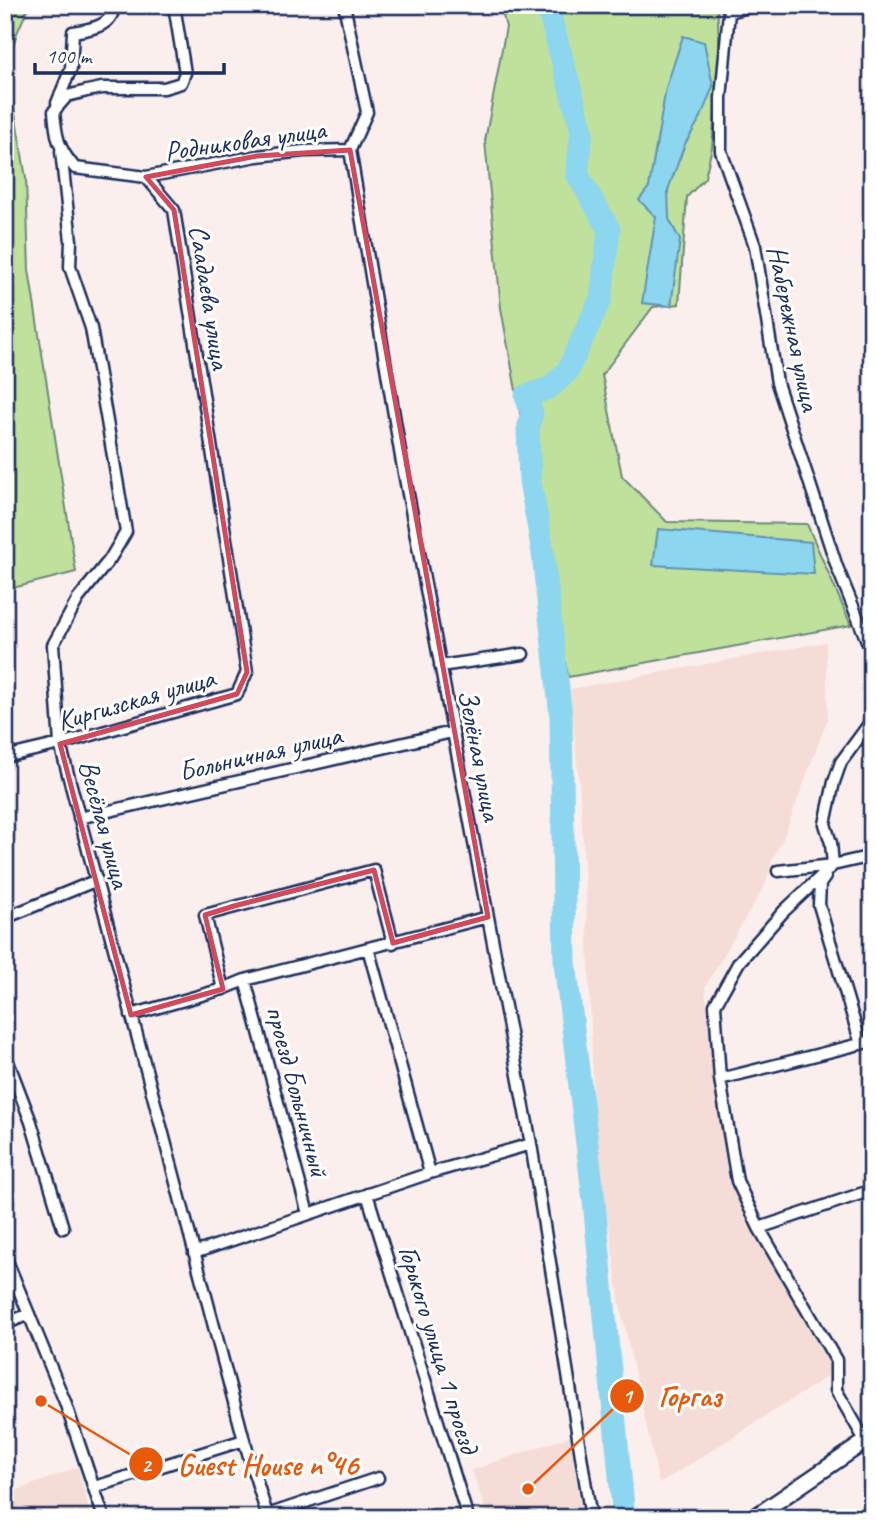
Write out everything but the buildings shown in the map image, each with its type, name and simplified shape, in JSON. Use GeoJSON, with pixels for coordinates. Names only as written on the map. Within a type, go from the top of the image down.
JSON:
{"type":"FeatureCollection","features":[{"type":"Feature","properties":{"kind":"main road"},"geometry":{"type":"LineString","coordinates":[[752,1518],[869,1439]]}},
{"type":"Feature","properties":{"kind":"street"},"geometry":{"type":"LineString","coordinates":[[114,5],[114,13],[106,23],[73,32],[71,68],[54,111],[55,133],[61,151],[75,169],[146,177]]}},
{"type":"Feature","properties":{"kind":"street"},"geometry":{"type":"LineString","coordinates":[[54,111],[67,96],[102,88],[164,88],[181,83],[186,73],[174,5]]}},
{"type":"Feature","properties":{"kind":"street"},"geometry":{"type":"LineString","coordinates":[[344,5],[367,112],[350,150]]}},
{"type":"Feature","properties":{"kind":"street"},"geometry":{"type":"LineString","coordinates":[[728,8],[756,5]]}},
{"type":"Feature","properties":{"kind":"street","name":"Набережная улица"},"geometry":{"type":"LineString","coordinates":[[728,8],[721,98],[721,151],[732,186],[744,210],[754,246],[777,383],[837,567],[872,653]]}},
{"type":"Feature","properties":{"kind":"street","name":"Родниковая улица"},"geometry":{"type":"LineString","coordinates":[[146,177],[257,156],[350,150]]}},
{"type":"Feature","properties":{"kind":"street","name":"Зелёная улица"},"geometry":{"type":"LineString","coordinates":[[350,150],[401,457],[531,1143],[591,1518]]}},
{"type":"Feature","properties":{"kind":"street","name":"Весёлая улица"},"geometry":{"type":"LineString","coordinates":[[61,151],[71,241],[70,267],[91,328],[126,532],[110,559],[78,599],[53,645],[60,744],[244,1440],[268,1516]]}},
{"type":"Feature","properties":{"kind":"street","name":"Саадаева улица"},"geometry":{"type":"LineString","coordinates":[[146,177],[174,210],[247,672],[237,694]]}},
{"type":"Feature","properties":{"kind":"street"},"geometry":{"type":"LineString","coordinates":[[440,666],[523,654]]}},
{"type":"Feature","properties":{"kind":"street","name":"Киргизская улица"},"geometry":{"type":"LineString","coordinates":[[5,757],[237,694]]}},
{"type":"Feature","properties":{"kind":"street"},"geometry":{"type":"LineString","coordinates":[[720,1079],[867,1043],[819,905],[820,884],[833,865],[831,843],[825,824],[834,782],[841,762],[872,720]]}},
{"type":"Feature","properties":{"kind":"street","name":"Больничная улица"},"geometry":{"type":"LineString","coordinates":[[79,818],[452,732]]}},
{"type":"Feature","properties":{"kind":"street"},"geometry":{"type":"LineString","coordinates":[[778,871],[833,865],[872,856]]}},
{"type":"Feature","properties":{"kind":"street"},"geometry":{"type":"LineString","coordinates":[[833,865],[784,911],[739,962],[715,1005],[720,1079],[737,1181],[759,1228],[836,1360],[836,1390],[869,1439]]}},
{"type":"Feature","properties":{"kind":"street","name":"проезд Больничный"},"geometry":{"type":"LineString","coordinates":[[223,989],[205,915],[234,906],[374,870],[393,943]]}},
{"type":"Feature","properties":{"kind":"street"},"geometry":{"type":"LineString","coordinates":[[5,918],[97,880]]}},
{"type":"Feature","properties":{"kind":"street"},"geometry":{"type":"LineString","coordinates":[[131,1015],[223,989],[244,979],[488,917]]}},
{"type":"Feature","properties":{"kind":"street"},"geometry":{"type":"LineString","coordinates":[[368,948],[430,1172]]}},
{"type":"Feature","properties":{"kind":"street","name":"проезд Больничный"},"geometry":{"type":"LineString","coordinates":[[244,979],[308,1214]]}},
{"type":"Feature","properties":{"kind":"street"},"geometry":{"type":"LineString","coordinates":[[5,1054],[32,1122],[63,1228]]}},
{"type":"Feature","properties":{"kind":"street","name":"проезд Больничный"},"geometry":{"type":"LineString","coordinates":[[194,1253],[430,1172],[531,1143]]}},
{"type":"Feature","properties":{"kind":"street"},"geometry":{"type":"LineString","coordinates":[[759,1228],[872,1190]]}},
{"type":"Feature","properties":{"kind":"street","name":"Горького улица 1 проезд"},"geometry":{"type":"LineString","coordinates":[[367,1194],[468,1518]]}},
{"type":"Feature","properties":{"kind":"street"},"geometry":{"type":"LineString","coordinates":[[5,1256],[65,1402],[104,1518]]}},
{"type":"Feature","properties":{"kind":"street"},"geometry":{"type":"LineString","coordinates":[[5,1324],[29,1314]]}},
{"type":"Feature","properties":{"kind":"street"},"geometry":{"type":"LineString","coordinates":[[95,1487],[244,1440]]}},
{"type":"Feature","properties":{"kind":"street"},"geometry":{"type":"LineString","coordinates":[[268,1516],[378,1478]]}},
{"type":"Feature","properties":{"kind":"highlighted area"},"geometry":{"type":"Polygon","coordinates":[[[350,150],[488,917],[393,943],[374,870],[234,906],[205,915],[223,989],[131,1015],[60,744],[237,694],[247,672],[174,210],[146,177],[257,156],[350,150]]]}},
{"type":"Feature","properties":{"kind":"shaded area"},"geometry":{"type":"Polygon","coordinates":[[[826,642],[828,718],[783,839],[772,860],[766,883],[705,987],[728,1178],[745,1218],[833,1365],[832,1372],[659,1484],[620,1305],[594,1121],[580,793],[570,689],[826,642]]]}},
{"type":"Feature","properties":{"kind":"shaded area"},"geometry":{"type":"Polygon","coordinates":[[[570,1436],[582,1518],[488,1518],[472,1470],[570,1436]]]}},
{"type":"Feature","properties":{"kind":"shaded area"},"geometry":{"type":"Polygon","coordinates":[[[78,1467],[91,1518],[5,1518],[5,1481],[10,1493],[78,1467]]]}},
{"type":"Feature","properties":{"kind":"green space"},"geometry":{"type":"Polygon","coordinates":[[[5,5],[29,6],[7,66],[26,178],[29,270],[76,572],[5,590],[5,5]]]}},
{"type":"Feature","properties":{"kind":"green space"},"geometry":{"type":"Polygon","coordinates":[[[500,5],[717,5],[720,57],[712,147],[705,178],[687,197],[679,304],[653,307],[602,375],[622,476],[667,522],[807,524],[851,625],[568,677],[501,308],[485,141],[506,27],[500,5]]]}},
{"type":"Feature","properties":{"kind":"water"},"geometry":{"type":"Polygon","coordinates":[[[644,5],[692,5],[692,7],[644,11],[644,5]]]}},
{"type":"Feature","properties":{"kind":"water"},"geometry":{"type":"Polygon","coordinates":[[[683,36],[704,42],[713,86],[701,117],[685,144],[668,190],[669,219],[680,240],[671,306],[642,303],[656,217],[639,200],[649,187],[666,88],[683,36]]]}},
{"type":"Feature","properties":{"kind":"water"},"geometry":{"type":"Polygon","coordinates":[[[658,529],[811,542],[814,574],[653,565],[658,529]]]}},
{"type":"Feature","properties":{"kind":"waterway"},"geometry":{"type":"LineString","coordinates":[[547,5],[582,131],[577,174],[609,229],[601,298],[567,372],[549,388],[526,396],[532,413],[528,430],[530,481],[542,546],[561,716],[565,963],[594,1201],[624,1518]]}},
{"type":"Feature","properties":{"kind":"place","name":"Guest House n°46"},"geometry":{"type":"Point","coordinates":[41,1401]}},
{"type":"Feature","properties":{"kind":"place","name":"Горгаз"},"geometry":{"type":"Point","coordinates":[528,1489]}}]}
